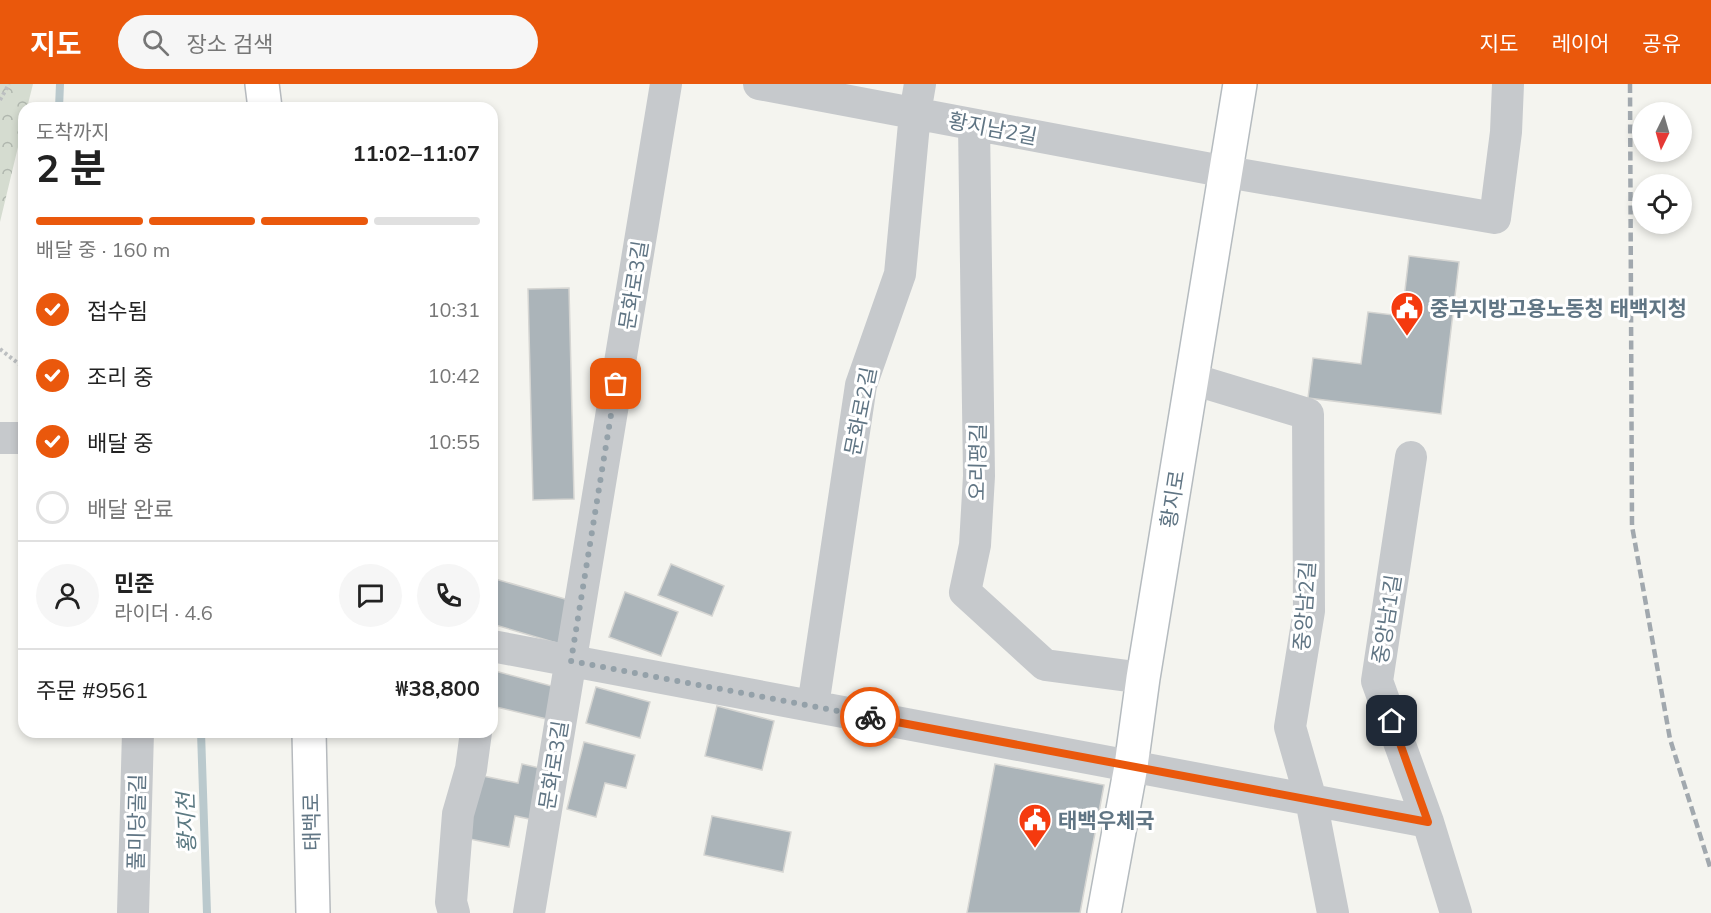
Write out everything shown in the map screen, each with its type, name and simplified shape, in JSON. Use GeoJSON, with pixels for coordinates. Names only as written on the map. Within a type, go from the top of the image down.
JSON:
{"type":"FeatureCollection","features":[{"type":"Feature","properties":{"kind":"street"},"geometry":{"type":"LineString","coordinates":[[262,84],[264,102]]}},
{"type":"Feature","properties":{"kind":"street","name":"문화로3길"},"geometry":{"type":"LineString","coordinates":[[529,913],[666,84]]}},
{"type":"Feature","properties":{"kind":"street","name":"황지남2길"},"geometry":{"type":"LineString","coordinates":[[759,84],[918,99],[974,125],[1227,172],[1496,218],[1506,132],[1508,84]]}},
{"type":"Feature","properties":{"kind":"street","name":"황지로"},"geometry":{"type":"LineString","coordinates":[[1104,913],[1131,766],[1143,678],[1240,84]]}},
{"type":"Feature","properties":{"kind":"street","name":"문화로2길"},"geometry":{"type":"LineString","coordinates":[[813,706],[861,385],[900,273],[918,99]]}},
{"type":"Feature","properties":{"kind":"street","name":"오리평길"},"geometry":{"type":"LineString","coordinates":[[974,125],[979,476],[975,545],[965,592],[1045,665],[1143,678]]}},
{"type":"Feature","properties":{"kind":"street","name":"중앙남2길"},"geometry":{"type":"LineString","coordinates":[[1192,379],[1308,414],[1309,611],[1290,727],[1311,800],[1333,913]]}},
{"type":"Feature","properties":{"kind":"street"},"geometry":{"type":"LineString","coordinates":[[0,438],[18,438]]}},
{"type":"Feature","properties":{"kind":"street","name":"중앙남1길"},"geometry":{"type":"LineString","coordinates":[[1411,457],[1377,681],[1428,822],[1456,913]]}},
{"type":"Feature","properties":{"kind":"street"},"geometry":{"type":"LineString","coordinates":[[498,647],[1428,822]]}},
{"type":"Feature","properties":{"kind":"street","name":"풀미당골길"},"geometry":{"type":"LineString","coordinates":[[133,913],[138,738]]}},
{"type":"Feature","properties":{"kind":"street","name":"태백로"},"geometry":{"type":"LineString","coordinates":[[309,738],[313,913]]}},
{"type":"Feature","properties":{"kind":"street"},"geometry":{"type":"LineString","coordinates":[[454,913],[452,902],[458,814],[471,769],[475,738]]}},
{"type":"Feature","properties":{"kind":"path"},"geometry":{"type":"LineString","coordinates":[[0,100],[9,84]]}},
{"type":"Feature","properties":{"kind":"path"},"geometry":{"type":"LineString","coordinates":[[0,349],[18,363]]}},
{"type":"Feature","properties":{"kind":"green space"},"geometry":{"type":"Polygon","coordinates":[[[0,84],[33,84],[28,102],[18,102],[18,147],[0,222],[0,84]]]}},
{"type":"Feature","properties":{"kind":"building","name":"중부지방고용노동청 태백지청"},"geometry":{"type":"Polygon","coordinates":[[[1409,256],[1459,262],[1441,414],[1308,398],[1313,358],[1361,364],[1368,312],[1402,316],[1409,256]]]}},
{"type":"Feature","properties":{"kind":"building"},"geometry":{"type":"Polygon","coordinates":[[[569,288],[574,499],[533,500],[528,289],[569,288]]]}},
{"type":"Feature","properties":{"kind":"building"},"geometry":{"type":"Polygon","coordinates":[[[671,564],[724,586],[712,616],[658,595],[671,564]]]}},
{"type":"Feature","properties":{"kind":"building"},"geometry":{"type":"Polygon","coordinates":[[[498,580],[572,601],[560,644],[498,626],[498,580]]]}},
{"type":"Feature","properties":{"kind":"building"},"geometry":{"type":"Polygon","coordinates":[[[625,592],[678,612],[661,656],[609,637],[625,592]]]}},
{"type":"Feature","properties":{"kind":"building"},"geometry":{"type":"Polygon","coordinates":[[[498,672],[559,688],[551,720],[498,707],[498,672]]]}},
{"type":"Feature","properties":{"kind":"building"},"geometry":{"type":"Polygon","coordinates":[[[596,687],[650,702],[640,738],[586,723],[596,687]]]}},
{"type":"Feature","properties":{"kind":"building"},"geometry":{"type":"Polygon","coordinates":[[[717,706],[774,721],[762,770],[705,756],[717,706]]]}},
{"type":"Feature","properties":{"kind":"building"},"geometry":{"type":"Polygon","coordinates":[[[584,742],[635,755],[626,788],[605,783],[596,817],[567,809],[584,742]]]}},
{"type":"Feature","properties":{"kind":"building"},"geometry":{"type":"Polygon","coordinates":[[[522,764],[549,770],[539,821],[515,816],[509,847],[460,837],[473,774],[518,783],[522,764]]]}},
{"type":"Feature","properties":{"kind":"building","name":"태백우체국"},"geometry":{"type":"Polygon","coordinates":[[[995,764],[1104,785],[1080,913],[967,913],[995,764]]]}},
{"type":"Feature","properties":{"kind":"building"},"geometry":{"type":"Polygon","coordinates":[[[712,816],[791,832],[783,872],[704,855],[712,816]]]}},
{"type":"Feature","properties":{"kind":"waterway","name":"황지천"},"geometry":{"type":"LineString","coordinates":[[59,102],[60,84]]}},
{"type":"Feature","properties":{"kind":"waterway","name":"황지천"},"geometry":{"type":"LineString","coordinates":[[201,738],[207,913]]}},
{"type":"Feature","properties":{"kind":"railway"},"geometry":{"type":"LineString","coordinates":[[1630,84],[1632,526],[1670,739],[1711,870]]}},
{"type":"Feature","properties":{"kind":"way so far"},"geometry":{"type":"LineString","coordinates":[[616,384],[571,661],[870,717]]}},
{"type":"Feature","properties":{"kind":"place","name":"중부지방고용노동청 태백지청"},"geometry":{"type":"Point","coordinates":[1407,337]}},
{"type":"Feature","properties":{"kind":"place","name":"태백우체국"},"geometry":{"type":"Point","coordinates":[1035,849]}},
{"type":"Feature","properties":{"kind":"route"},"geometry":{"type":"LineString","coordinates":[[870,717],[1428,822],[1392,721]]}}]}
